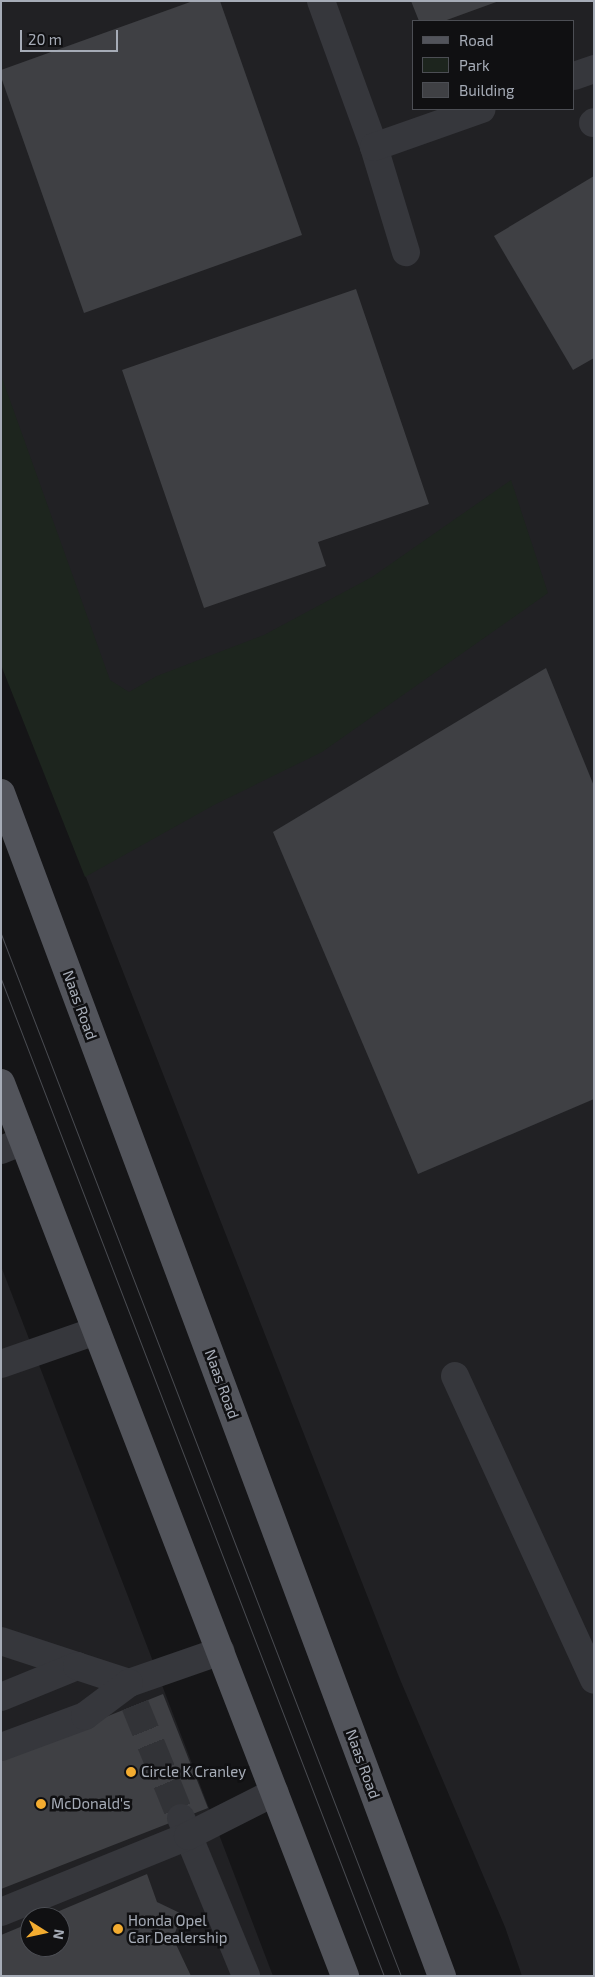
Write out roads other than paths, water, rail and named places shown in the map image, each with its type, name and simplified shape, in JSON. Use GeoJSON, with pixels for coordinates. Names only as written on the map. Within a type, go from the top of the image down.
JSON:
{"type":"FeatureCollection","features":[{"type":"Feature","properties":{"kind":"main road","name":"Naas Road"},"geometry":{"type":"LineString","coordinates":[[1,793],[442,1976]]}},
{"type":"Feature","properties":{"kind":"main road"},"geometry":{"type":"LineString","coordinates":[[1,1083],[12,1146],[96,1331],[345,1976]]}},
{"type":"Feature","properties":{"kind":"street"},"geometry":{"type":"LineString","coordinates":[[321,1],[374,147],[406,252]]}},
{"type":"Feature","properties":{"kind":"street"},"geometry":{"type":"LineString","coordinates":[[575,76],[594,69]]}},
{"type":"Feature","properties":{"kind":"street"},"geometry":{"type":"LineString","coordinates":[[374,147],[479,110]]}},
{"type":"Feature","properties":{"kind":"street"},"geometry":{"type":"LineString","coordinates":[[1,1364],[96,1331]]}},
{"type":"Feature","properties":{"kind":"street"},"geometry":{"type":"LineString","coordinates":[[454,1376],[594,1680]]}},
{"type":"Feature","properties":{"kind":"street"},"geometry":{"type":"LineString","coordinates":[[2,1640],[77,1666],[132,1694]]}},
{"type":"Feature","properties":{"kind":"street"},"geometry":{"type":"LineString","coordinates":[[1,1748],[85,1716],[221,1651]]}},
{"type":"Feature","properties":{"kind":"street"},"geometry":{"type":"LineString","coordinates":[[1,1697],[77,1666]]}},
{"type":"Feature","properties":{"kind":"street"},"geometry":{"type":"LineString","coordinates":[[1,1912],[184,1827],[275,1792]]}},
{"type":"Feature","properties":{"kind":"street"},"geometry":{"type":"LineString","coordinates":[[184,1827],[246,1976]]}},
{"type":"Feature","properties":{"kind":"tunnel"},"geometry":{"type":"LineString","coordinates":[[135,1705],[181,1818]]}},
{"type":"Feature","properties":{"kind":"tram line"},"geometry":{"type":"LineString","coordinates":[[1,934],[401,1976]]}},
{"type":"Feature","properties":{"kind":"tram line"},"geometry":{"type":"LineString","coordinates":[[1,979],[384,1976]]}},
{"type":"Feature","properties":{"kind":"place","name":"Circle K Cranley"},"geometry":{"type":"Point","coordinates":[131,1772]}},
{"type":"Feature","properties":{"kind":"place","name":"McDonald's"},"geometry":{"type":"Point","coordinates":[41,1804]}},
{"type":"Feature","properties":{"kind":"place","name":"Honda Opel Car Dealership"},"geometry":{"type":"Point","coordinates":[118,1929]}}]}
